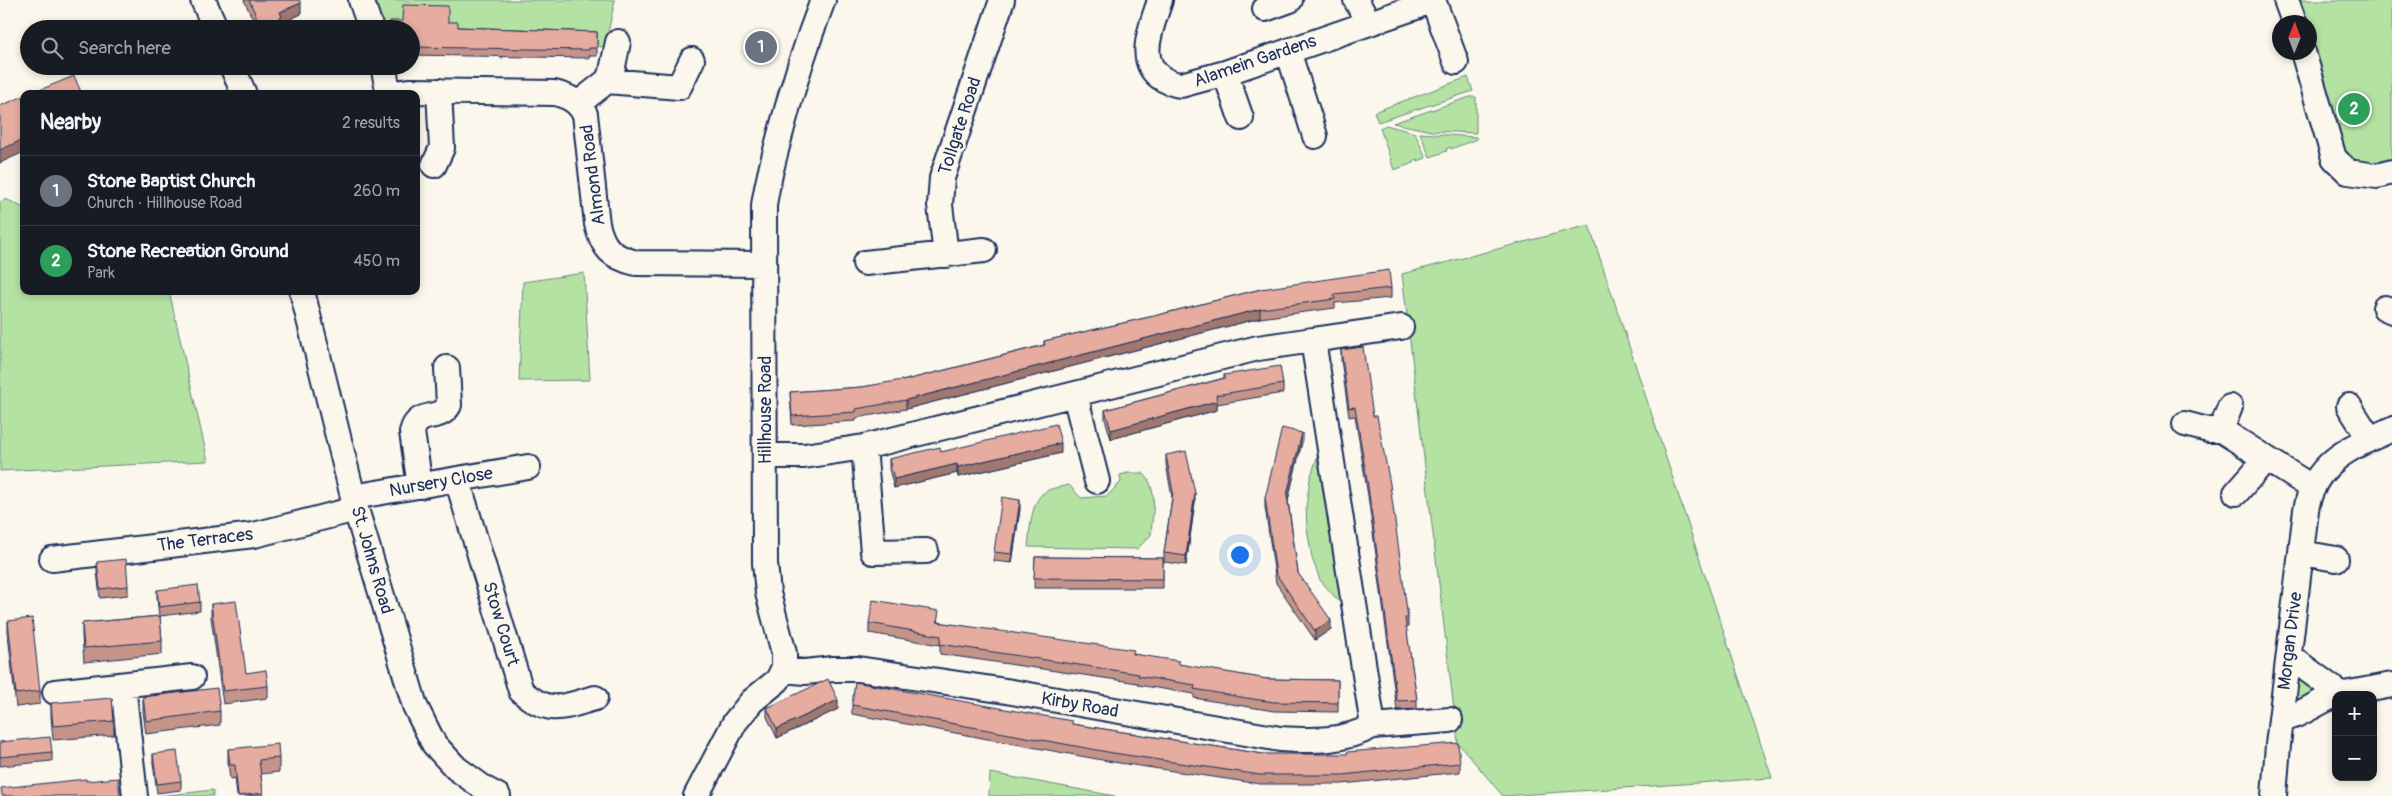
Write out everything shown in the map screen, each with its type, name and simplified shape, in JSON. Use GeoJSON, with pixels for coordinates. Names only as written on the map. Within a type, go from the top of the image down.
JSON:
{"type":"FeatureCollection","features":[{"type":"Feature","properties":{"kind":"street"},"geometry":{"type":"LineString","coordinates":[[203,0],[212,20]]}},
{"type":"Feature","properties":{"kind":"street"},"geometry":{"type":"LineString","coordinates":[[361,0],[368,20]]}},
{"type":"Feature","properties":{"kind":"street","name":"Hillhouse Road"},"geometry":{"type":"LineString","coordinates":[[783,670],[784,653],[766,577],[764,206],[770,173],[801,64],[823,0]]}},
{"type":"Feature","properties":{"kind":"street","name":"Tollgate Road"},"geometry":{"type":"LineString","coordinates":[[946,255],[940,205],[942,178],[1002,0]]}},
{"type":"Feature","properties":{"kind":"street","name":"Alamein Gardens"},"geometry":{"type":"LineString","coordinates":[[1160,0],[1147,51],[1148,63],[1153,71],[1161,77],[1179,85],[1288,51],[1416,6],[1428,0]]}},
{"type":"Feature","properties":{"kind":"street"},"geometry":{"type":"LineString","coordinates":[[1265,9],[1290,0]]}},
{"type":"Feature","properties":{"kind":"street"},"geometry":{"type":"LineString","coordinates":[[1356,0],[1368,22]]}},
{"type":"Feature","properties":{"kind":"street"},"geometry":{"type":"LineString","coordinates":[[1433,0],[1456,62]]}},
{"type":"Feature","properties":{"kind":"street"},"geometry":{"type":"LineString","coordinates":[[2286,0],[2291,15]]}},
{"type":"Feature","properties":{"kind":"street"},"geometry":{"type":"LineString","coordinates":[[578,103],[607,81],[612,71],[618,42]]}},
{"type":"Feature","properties":{"kind":"street"},"geometry":{"type":"LineString","coordinates":[[1288,51],[1315,136]]}},
{"type":"Feature","properties":{"kind":"street"},"geometry":{"type":"LineString","coordinates":[[607,81],[679,87],[692,60]]}},
{"type":"Feature","properties":{"kind":"street"},"geometry":{"type":"LineString","coordinates":[[2305,60],[2334,158],[2348,172],[2377,176],[2392,172]]}},
{"type":"Feature","properties":{"kind":"street"},"geometry":{"type":"LineString","coordinates":[[1225,72],[1242,118]]}},
{"type":"Feature","properties":{"kind":"street"},"geometry":{"type":"LineString","coordinates":[[236,75],[242,90]]}},
{"type":"Feature","properties":{"kind":"street"},"geometry":{"type":"LineString","coordinates":[[385,75],[388,90]]}},
{"type":"Feature","properties":{"kind":"street"},"geometry":{"type":"LineString","coordinates":[[434,165],[442,148],[439,90]]}},
{"type":"Feature","properties":{"kind":"street","name":"Almond Road"},"geometry":{"type":"LineString","coordinates":[[420,92],[439,90],[555,93],[569,96],[578,103],[585,114],[588,127],[597,224],[601,238],[608,250],[619,258],[636,263],[764,264]]}},
{"type":"Feature","properties":{"kind":"street"},"geometry":{"type":"LineString","coordinates":[[866,263],[984,250]]}},
{"type":"Feature","properties":{"kind":"street","name":"St. Johns Road"},"geometry":{"type":"LineString","coordinates":[[303,295],[355,503],[415,706],[423,726],[434,744],[456,768],[485,790],[498,796]]}},
{"type":"Feature","properties":{"kind":"street"},"geometry":{"type":"LineString","coordinates":[[765,456],[804,456],[864,447],[1258,348],[1401,327]]}},
{"type":"Feature","properties":{"kind":"street"},"geometry":{"type":"LineString","coordinates":[[1313,340],[1373,726]]}},
{"type":"Feature","properties":{"kind":"street"},"geometry":{"type":"LineString","coordinates":[[420,486],[412,432],[414,424],[421,418],[442,414],[446,410],[449,404],[447,368]]}},
{"type":"Feature","properties":{"kind":"street"},"geometry":{"type":"LineString","coordinates":[[1075,395],[1097,481]]}},
{"type":"Feature","properties":{"kind":"street"},"geometry":{"type":"LineString","coordinates":[[2221,430],[2230,406]]}},
{"type":"Feature","properties":{"kind":"street"},"geometry":{"type":"LineString","coordinates":[[2349,406],[2370,439]]}},
{"type":"Feature","properties":{"kind":"street"},"geometry":{"type":"LineString","coordinates":[[2185,424],[2208,430],[2221,430],[2313,488]]}},
{"type":"Feature","properties":{"kind":"street","name":"Morgan Drive"},"geometry":{"type":"LineString","coordinates":[[2274,796],[2281,719],[2307,505],[2313,488],[2325,470],[2340,455],[2392,429]]}},
{"type":"Feature","properties":{"kind":"street"},"geometry":{"type":"LineString","coordinates":[[864,447],[873,552],[926,551]]}},
{"type":"Feature","properties":{"kind":"street"},"geometry":{"type":"LineString","coordinates":[[2236,493],[2266,459]]}},
{"type":"Feature","properties":{"kind":"street","name":"Nursery Close"},"geometry":{"type":"LineString","coordinates":[[355,503],[420,486],[528,467]]}},
{"type":"Feature","properties":{"kind":"street","name":"Stow Court"},"geometry":{"type":"LineString","coordinates":[[457,479],[521,691],[536,703],[558,708],[595,698]]}},
{"type":"Feature","properties":{"kind":"street","name":"The Terraces"},"geometry":{"type":"LineString","coordinates":[[52,559],[254,535],[355,503]]}},
{"type":"Feature","properties":{"kind":"street"},"geometry":{"type":"LineString","coordinates":[[2301,553],[2336,559]]}},
{"type":"Feature","properties":{"kind":"street"},"geometry":{"type":"LineString","coordinates":[[2289,656],[2334,691]]}},
{"type":"Feature","properties":{"kind":"street","name":"Kirby Road"},"geometry":{"type":"LineString","coordinates":[[783,670],[805,672],[858,669],[1006,691],[1272,739],[1308,740],[1354,736],[1373,726],[1450,720]]}},
{"type":"Feature","properties":{"kind":"street"},"geometry":{"type":"LineString","coordinates":[[696,796],[735,722],[752,701],[778,680],[783,670]]}},
{"type":"Feature","properties":{"kind":"street"},"geometry":{"type":"LineString","coordinates":[[55,692],[192,677]]}},
{"type":"Feature","properties":{"kind":"street"},"geometry":{"type":"LineString","coordinates":[[123,685],[135,796]]}},
{"type":"Feature","properties":{"kind":"street"},"geometry":{"type":"LineString","coordinates":[[2361,691],[2392,686]]}},
{"type":"Feature","properties":{"kind":"street"},"geometry":{"type":"LineString","coordinates":[[2281,719],[2290,719],[2314,704],[2332,697]]}},
{"type":"Feature","properties":{"kind":"green space"},"geometry":{"type":"Polygon","coordinates":[[[368,0],[615,0],[605,47],[504,38],[503,58],[500,58],[500,38],[420,27],[420,20],[375,20],[368,0]]]}},
{"type":"Feature","properties":{"kind":"green space"},"geometry":{"type":"Polygon","coordinates":[[[2281,0],[2392,0],[2392,165],[2340,182],[2300,60],[2317,60],[2317,15],[2286,15],[2281,0]]]}},
{"type":"Feature","properties":{"kind":"green space"},"geometry":{"type":"Polygon","coordinates":[[[1468,77],[1473,91],[1378,122],[1374,112],[1468,77]]]}},
{"type":"Feature","properties":{"kind":"green space"},"geometry":{"type":"Polygon","coordinates":[[[1470,97],[1476,97],[1476,133],[1431,131],[1393,123],[1470,97]]]}},
{"type":"Feature","properties":{"kind":"green space"},"geometry":{"type":"Polygon","coordinates":[[[1386,125],[1415,133],[1426,158],[1418,161],[1417,159],[1413,161],[1414,163],[1394,170],[1380,128],[1386,125]]]}},
{"type":"Feature","properties":{"kind":"green space"},"geometry":{"type":"Polygon","coordinates":[[[1420,133],[1476,137],[1477,139],[1451,149],[1450,147],[1446,149],[1447,151],[1430,157],[1420,133]]]}},
{"type":"Feature","properties":{"kind":"green space"},"geometry":{"type":"Polygon","coordinates":[[[6,199],[20,206],[20,295],[170,295],[208,461],[0,471],[0,202],[6,199]]]}},
{"type":"Feature","properties":{"kind":"green space"},"geometry":{"type":"Polygon","coordinates":[[[1589,225],[1772,778],[1503,796],[1458,743],[1402,274],[1589,225]]]}},
{"type":"Feature","properties":{"kind":"green space"},"geometry":{"type":"Polygon","coordinates":[[[584,273],[590,380],[519,381],[523,282],[584,273]]]}},
{"type":"Feature","properties":{"kind":"green space"},"geometry":{"type":"Polygon","coordinates":[[[1326,429],[1357,622],[1320,580],[1312,558],[1307,528],[1306,507],[1310,479],[1326,429]]]}},
{"type":"Feature","properties":{"kind":"green space"},"geometry":{"type":"Polygon","coordinates":[[[1143,473],[1148,479],[1153,494],[1151,535],[1137,549],[1028,547],[1033,512],[1042,494],[1051,489],[1069,485],[1081,498],[1107,496],[1121,482],[1120,475],[1143,473]]]}},
{"type":"Feature","properties":{"kind":"green space"},"geometry":{"type":"Polygon","coordinates":[[[2300,677],[2321,688],[2294,705],[2297,678],[2300,677]]]}},
{"type":"Feature","properties":{"kind":"green space"},"geometry":{"type":"Polygon","coordinates":[[[990,773],[1115,796],[989,796],[990,773]]]}},
{"type":"Feature","properties":{"kind":"green space"},"geometry":{"type":"Polygon","coordinates":[[[213,790],[213,796],[160,796],[213,790]]]}},
{"type":"Feature","properties":{"kind":"building"},"geometry":{"type":"Polygon","coordinates":[[[249,0],[299,0],[301,3],[280,12],[282,17],[276,20],[258,20],[249,0]]]}},
{"type":"Feature","properties":{"kind":"building"},"geometry":{"type":"Polygon","coordinates":[[[403,5],[448,6],[448,22],[458,22],[458,27],[597,32],[597,48],[589,48],[589,50],[420,47],[420,20],[402,20],[403,5]]]}},
{"type":"Feature","properties":{"kind":"building"},"geometry":{"type":"Polygon","coordinates":[[[74,76],[80,90],[40,90],[74,76]]]}},
{"type":"Feature","properties":{"kind":"building"},"geometry":{"type":"Polygon","coordinates":[[[20,98],[20,141],[0,150],[0,106],[20,98]]]}},
{"type":"Feature","properties":{"kind":"building"},"geometry":{"type":"Polygon","coordinates":[[[1389,270],[1391,288],[1334,294],[1335,299],[1260,309],[906,400],[856,409],[856,412],[792,416],[790,392],[862,387],[902,381],[1045,345],[1044,341],[1261,289],[1389,270]]]}},
{"type":"Feature","properties":{"kind":"building"},"geometry":{"type":"Polygon","coordinates":[[[1363,347],[1373,416],[1377,416],[1390,484],[1408,618],[1405,618],[1417,700],[1397,701],[1368,487],[1355,407],[1349,408],[1341,350],[1363,347]]]}},
{"type":"Feature","properties":{"kind":"building"},"geometry":{"type":"Polygon","coordinates":[[[1280,366],[1283,384],[1216,395],[1217,401],[1111,430],[1105,410],[1225,378],[1224,375],[1280,366]]]}},
{"type":"Feature","properties":{"kind":"building"},"geometry":{"type":"Polygon","coordinates":[[[1056,424],[1061,443],[958,467],[957,464],[894,479],[889,459],[940,447],[941,452],[1056,424]]]}},
{"type":"Feature","properties":{"kind":"building"},"geometry":{"type":"Polygon","coordinates":[[[1282,428],[1302,433],[1287,495],[1298,573],[1331,620],[1315,631],[1276,574],[1265,498],[1282,428]]]}},
{"type":"Feature","properties":{"kind":"building"},"geometry":{"type":"Polygon","coordinates":[[[1186,451],[1195,493],[1186,556],[1164,553],[1173,492],[1166,455],[1186,451]]]}},
{"type":"Feature","properties":{"kind":"building"},"geometry":{"type":"Polygon","coordinates":[[[1002,497],[1020,500],[1012,554],[994,552],[1002,497]]]}},
{"type":"Feature","properties":{"kind":"building"},"geometry":{"type":"Polygon","coordinates":[[[1035,557],[1163,558],[1163,579],[1034,578],[1035,557]]]}},
{"type":"Feature","properties":{"kind":"building"},"geometry":{"type":"Polygon","coordinates":[[[126,559],[128,586],[100,589],[97,562],[126,559]]]}},
{"type":"Feature","properties":{"kind":"building"},"geometry":{"type":"Polygon","coordinates":[[[198,585],[200,602],[159,607],[157,590],[198,585]]]}},
{"type":"Feature","properties":{"kind":"building"},"geometry":{"type":"Polygon","coordinates":[[[873,600],[939,611],[937,622],[1134,650],[1133,654],[1179,661],[1179,664],[1267,679],[1338,680],[1338,703],[1274,702],[1246,698],[1194,689],[1195,685],[1138,676],[1139,674],[940,644],[941,636],[869,623],[873,600]]]}},
{"type":"Feature","properties":{"kind":"building"},"geometry":{"type":"Polygon","coordinates":[[[236,601],[246,673],[266,670],[268,686],[223,691],[211,604],[236,601]]]}},
{"type":"Feature","properties":{"kind":"building"},"geometry":{"type":"Polygon","coordinates":[[[160,616],[162,641],[84,648],[82,623],[160,616]]]}},
{"type":"Feature","properties":{"kind":"building"},"geometry":{"type":"Polygon","coordinates":[[[32,618],[40,691],[16,694],[8,621],[32,618]]]}},
{"type":"Feature","properties":{"kind":"building"},"geometry":{"type":"Polygon","coordinates":[[[828,679],[838,700],[777,729],[767,708],[828,679]]]}},
{"type":"Feature","properties":{"kind":"building"},"geometry":{"type":"Polygon","coordinates":[[[855,682],[1072,721],[1072,724],[1263,754],[1347,754],[1347,752],[1458,743],[1460,763],[1342,775],[1260,775],[1113,753],[852,705],[855,682]]]}},
{"type":"Feature","properties":{"kind":"building"},"geometry":{"type":"Polygon","coordinates":[[[217,688],[220,711],[146,721],[143,697],[217,688]]]}},
{"type":"Feature","properties":{"kind":"building"},"geometry":{"type":"Polygon","coordinates":[[[112,698],[114,721],[53,726],[51,703],[112,698]]]}},
{"type":"Feature","properties":{"kind":"building"},"geometry":{"type":"Polygon","coordinates":[[[50,737],[52,752],[0,757],[0,742],[50,737]]]}},
{"type":"Feature","properties":{"kind":"building"},"geometry":{"type":"Polygon","coordinates":[[[278,744],[279,758],[259,760],[263,793],[238,796],[235,765],[230,765],[228,749],[278,744]]]}},
{"type":"Feature","properties":{"kind":"building"},"geometry":{"type":"Polygon","coordinates":[[[177,751],[181,781],[157,784],[153,754],[177,751]]]}},
{"type":"Feature","properties":{"kind":"building"},"geometry":{"type":"Polygon","coordinates":[[[118,778],[120,796],[2,796],[1,788],[86,779],[86,781],[118,778]]]}},
{"type":"Feature","properties":{"kind":"place","name":"Stone Baptist Church"},"geometry":{"type":"Point","coordinates":[761,47]}},
{"type":"Feature","properties":{"kind":"place","name":"Stone Recreation Ground"},"geometry":{"type":"Point","coordinates":[2354,109]}}]}
